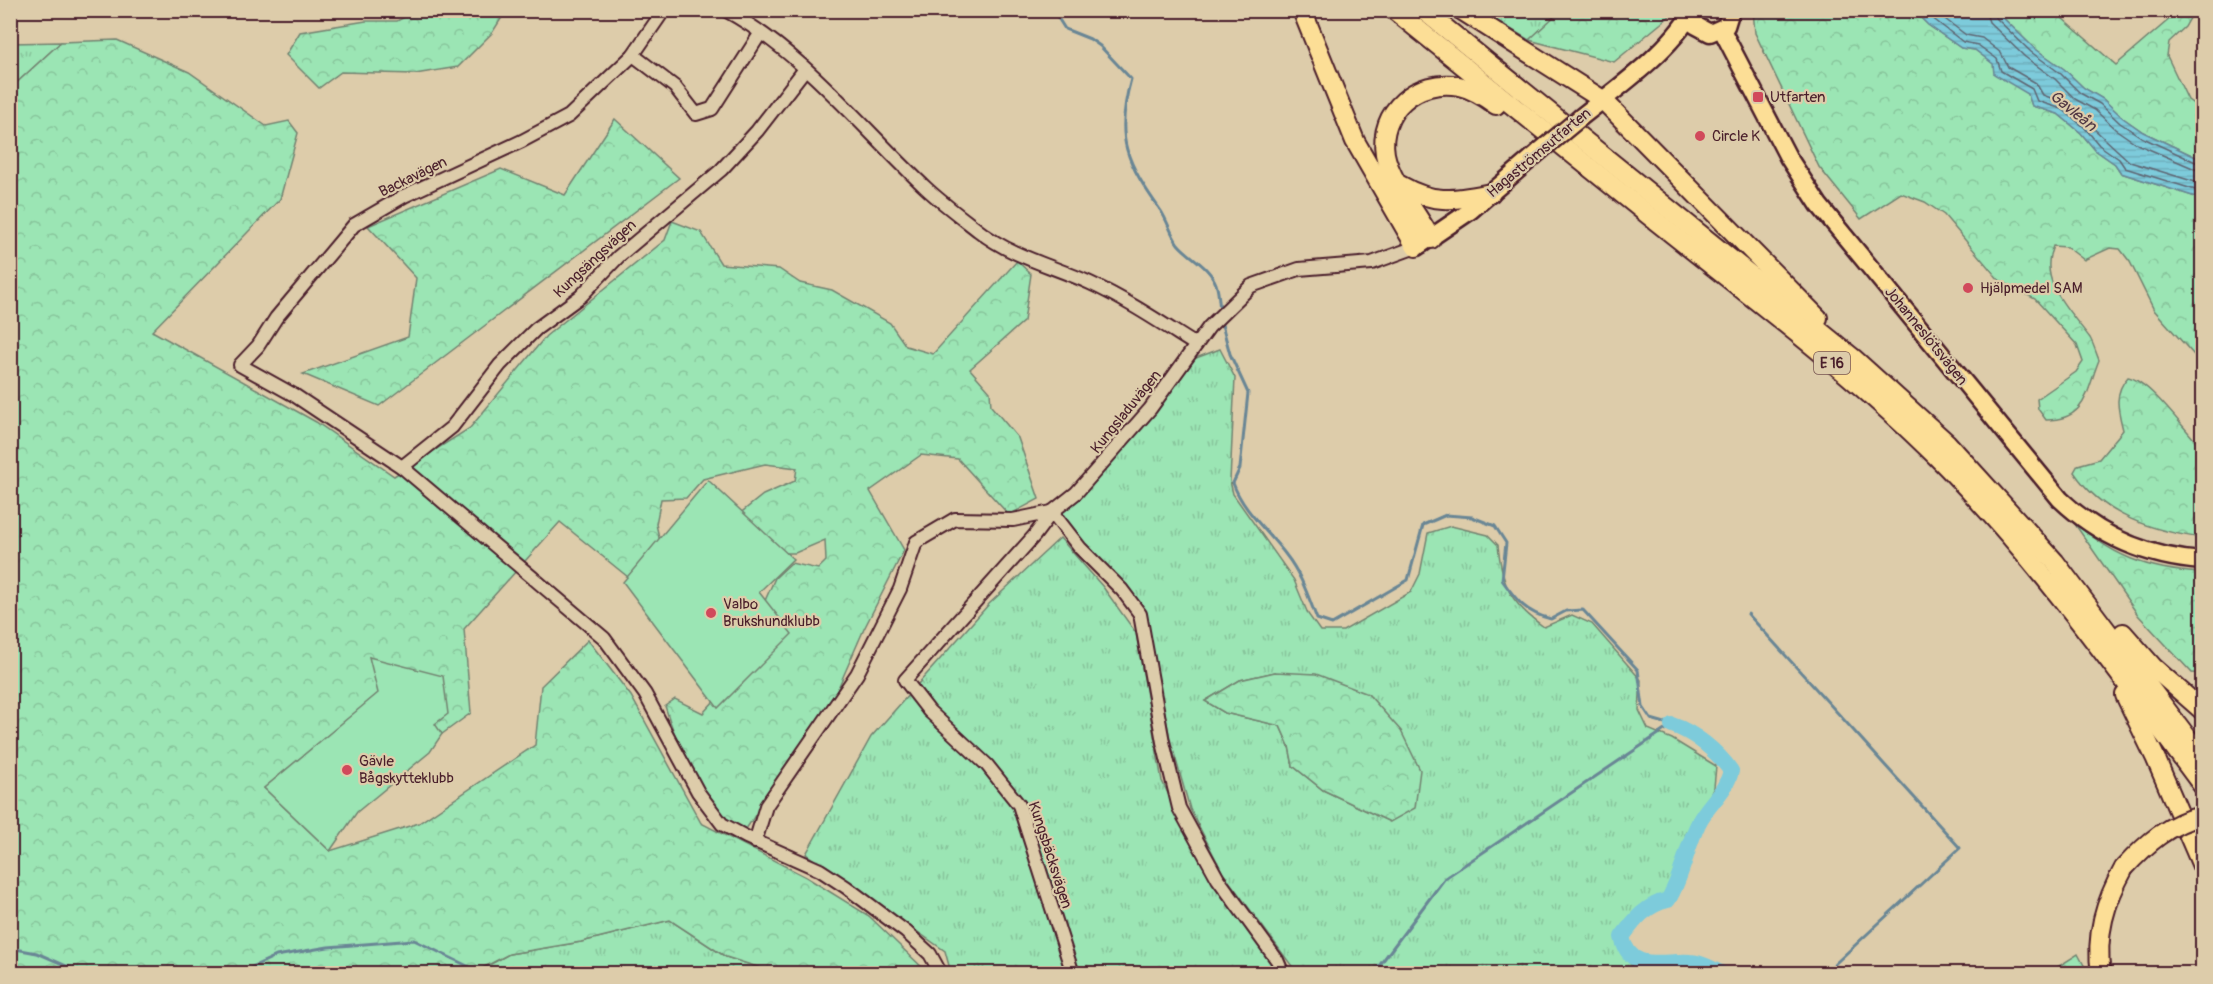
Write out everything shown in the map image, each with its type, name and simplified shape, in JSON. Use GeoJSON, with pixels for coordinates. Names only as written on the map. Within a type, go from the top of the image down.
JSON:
{"type":"FeatureCollection","features":[{"type":"Feature","properties":{"kind":"highway"},"geometry":{"type":"LineString","coordinates":[[1302,10],[1355,141],[1424,243]]}},
{"type":"Feature","properties":{"kind":"highway","name":"E 16"},"geometry":{"type":"LineString","coordinates":[[1394,10],[1768,310],[1887,410],[1936,457],[2005,530],[2104,653],[2202,785]]}},
{"type":"Feature","properties":{"kind":"highway","name":"E 16"},"geometry":{"type":"LineString","coordinates":[[1423,10],[1853,358],[1947,443],[2055,562],[2202,757]]}},
{"type":"Feature","properties":{"kind":"highway"},"geometry":{"type":"LineString","coordinates":[[1461,10],[1603,99],[1800,297],[1853,358]]}},
{"type":"Feature","properties":{"kind":"highway"},"geometry":{"type":"LineString","coordinates":[[1424,243],[1386,155],[1386,128],[1391,114],[1409,96],[1433,86],[1447,85],[1473,91],[1577,159]]}},
{"type":"Feature","properties":{"kind":"highway"},"geometry":{"type":"LineString","coordinates":[[1400,185],[1414,193],[1440,201],[1491,193]]}},
{"type":"Feature","properties":{"kind":"highway"},"geometry":{"type":"LineString","coordinates":[[2055,562],[2153,667],[2202,710]]}},
{"type":"Feature","properties":{"kind":"highway"},"geometry":{"type":"LineString","coordinates":[[2104,653],[2155,757],[2202,866]]}},
{"type":"Feature","properties":{"kind":"highway"},"geometry":{"type":"LineString","coordinates":[[2101,974],[2098,938],[2104,911],[2124,868],[2144,847],[2163,833],[2202,816]]}},
{"type":"Feature","properties":{"kind":"main road"},"geometry":{"type":"LineString","coordinates":[[1722,30],[1730,21],[1731,10]]}},
{"type":"Feature","properties":{"kind":"main road","name":"Hagaströmsutfarten"},"geometry":{"type":"LineString","coordinates":[[1424,243],[1491,193],[1603,99],[1676,34],[1691,12]]}},
{"type":"Feature","properties":{"kind":"main road","name":"Hagaströmsutfarten"},"geometry":{"type":"LineString","coordinates":[[1691,12],[1695,25],[1704,32]]}},
{"type":"Feature","properties":{"kind":"main road","name":"Hagaströmsutfarten"},"geometry":{"type":"LineString","coordinates":[[1656,53],[1704,32],[1722,30]]}},
{"type":"Feature","properties":{"kind":"main road","name":"Johanneslötsvägen"},"geometry":{"type":"LineString","coordinates":[[1722,30],[1788,157],[1819,205],[2060,499],[2091,525],[2121,542],[2176,559],[2202,561]]}},
{"type":"Feature","properties":{"kind":"street","name":"Backavägen"},"geometry":{"type":"LineString","coordinates":[[402,467],[294,395],[240,365],[258,346],[276,318],[354,225],[404,196],[522,141],[569,116],[633,56],[664,10]]}},
{"type":"Feature","properties":{"kind":"street"},"geometry":{"type":"LineString","coordinates":[[725,10],[805,69],[927,189],[982,233],[1036,263],[1087,282],[1129,302],[1196,345]]}},
{"type":"Feature","properties":{"kind":"street"},"geometry":{"type":"LineString","coordinates":[[633,56],[675,87],[696,114],[700,114],[711,109],[760,34]]}},
{"type":"Feature","properties":{"kind":"street","name":"Kungsängsvägen"},"geometry":{"type":"LineString","coordinates":[[402,467],[452,427],[500,365],[537,329],[581,296],[637,241],[721,170],[757,131],[805,69]]}},
{"type":"Feature","properties":{"kind":"street","name":"Kungsladuvägen"},"geometry":{"type":"LineString","coordinates":[[904,680],[1034,536],[1052,512],[1076,493],[1106,460],[1150,409],[1209,327],[1251,286],[1299,270],[1372,263],[1424,243]]}},
{"type":"Feature","properties":{"kind":"street"},"geometry":{"type":"LineString","coordinates":[[402,467],[604,638],[645,694],[704,801],[722,824],[755,842],[820,870],[846,887],[906,932],[930,954],[941,974]]}},
{"type":"Feature","properties":{"kind":"street"},"geometry":{"type":"LineString","coordinates":[[755,842],[766,806],[857,674],[900,589],[916,542],[955,519],[1013,520],[1052,512],[1080,548],[1122,590],[1140,614],[1163,742],[1179,808],[1218,879],[1277,960],[1282,974]]}},
{"type":"Feature","properties":{"kind":"street","name":"Kungsbäcksvägen"},"geometry":{"type":"LineString","coordinates":[[904,680],[929,711],[987,765],[1018,805],[1073,974]]}},
{"type":"Feature","properties":{"kind":"green space"},"geometry":{"type":"Polygon","coordinates":[[[418,10],[506,11],[492,33],[458,67],[415,74],[341,72],[319,88],[286,55],[300,32],[366,21],[397,21],[418,10]]]}},
{"type":"Feature","properties":{"kind":"green space"},"geometry":{"type":"Polygon","coordinates":[[[1561,10],[1676,11],[1614,62],[1529,40],[1561,10]]]}},
{"type":"Feature","properties":{"kind":"green space"},"geometry":{"type":"Polygon","coordinates":[[[1753,10],[1914,11],[1928,25],[1961,48],[1975,50],[1994,64],[2028,94],[2032,106],[2058,114],[2081,133],[2095,150],[2115,164],[2121,173],[2202,199],[2202,364],[2154,310],[2130,262],[2120,249],[2110,248],[2084,260],[2067,247],[2053,246],[2049,259],[2049,272],[2053,284],[2058,296],[2090,338],[2099,360],[2083,402],[2077,409],[2060,419],[2046,420],[2038,409],[2037,399],[2076,372],[2083,362],[2077,345],[2035,299],[1999,280],[1944,215],[1925,202],[1901,193],[1861,219],[1819,167],[1755,33],[1753,10]]]}},
{"type":"Feature","properties":{"kind":"green space"},"geometry":{"type":"Polygon","coordinates":[[[1480,11],[1561,11],[1529,40],[1480,11]]]}},
{"type":"Feature","properties":{"kind":"green space"},"geometry":{"type":"Polygon","coordinates":[[[1996,11],[2054,11],[2116,65],[2179,11],[2194,11],[2185,27],[2169,42],[2167,56],[2188,100],[2202,110],[2202,160],[2143,132],[2123,118],[2103,99],[2084,88],[2064,69],[2034,48],[1996,11]]]}},
{"type":"Feature","properties":{"kind":"green space"},"geometry":{"type":"Polygon","coordinates":[[[117,40],[189,72],[266,126],[289,121],[298,133],[280,199],[152,331],[316,422],[394,476],[470,428],[546,336],[665,240],[672,221],[701,232],[721,264],[779,269],[800,283],[832,290],[890,323],[906,346],[933,354],[1017,261],[1031,274],[1024,321],[970,369],[990,392],[991,406],[1018,438],[1039,499],[1009,515],[958,459],[921,455],[870,491],[904,550],[864,629],[832,702],[746,829],[725,820],[707,798],[682,750],[665,706],[675,699],[703,713],[727,687],[775,578],[791,563],[818,569],[826,561],[825,540],[795,553],[764,553],[738,515],[763,495],[795,481],[797,468],[765,464],[703,479],[686,498],[661,499],[656,524],[660,542],[628,577],[560,522],[464,629],[471,713],[442,734],[370,658],[379,693],[264,788],[330,851],[419,823],[535,745],[541,686],[588,640],[631,696],[701,823],[806,877],[869,916],[928,973],[767,973],[767,970],[726,957],[670,920],[581,942],[509,954],[473,973],[11,974],[11,88],[61,42],[117,40]]]}},
{"type":"Feature","properties":{"kind":"green space"},"geometry":{"type":"Polygon","coordinates":[[[61,42],[11,88],[11,43],[61,42]]]}},
{"type":"Feature","properties":{"kind":"green space"},"geometry":{"type":"Polygon","coordinates":[[[615,119],[679,178],[379,406],[303,374],[408,337],[416,278],[368,226],[501,169],[565,195],[615,119]]]}},
{"type":"Feature","properties":{"kind":"green space"},"geometry":{"type":"Polygon","coordinates":[[[1220,349],[1235,378],[1230,481],[1233,494],[1294,580],[1308,614],[1320,631],[1343,631],[1411,592],[1420,574],[1428,533],[1451,526],[1488,535],[1498,545],[1505,583],[1523,610],[1544,627],[1572,615],[1592,624],[1641,680],[1639,710],[1648,729],[1672,739],[1716,766],[1714,787],[1699,817],[1673,888],[1637,912],[1617,935],[1625,957],[1637,973],[1297,973],[1223,873],[1190,809],[1170,739],[1147,620],[1127,587],[1087,547],[1059,511],[1188,361],[1220,349]],[[1275,672],[1240,680],[1205,701],[1225,713],[1280,726],[1289,746],[1293,766],[1323,790],[1390,822],[1275,672]]]}},
{"type":"Feature","properties":{"kind":"green space"},"geometry":{"type":"Polygon","coordinates":[[[2128,377],[2146,387],[2157,397],[2202,448],[2202,538],[2165,531],[2130,519],[2099,500],[2074,472],[2078,465],[2099,459],[2123,430],[2118,402],[2120,389],[2128,377]]]}},
{"type":"Feature","properties":{"kind":"green space","name":"Valbo Brukshundklubb"},"geometry":{"type":"Polygon","coordinates":[[[708,480],[793,559],[759,592],[792,634],[718,708],[623,582],[708,480]]]}},
{"type":"Feature","properties":{"kind":"green space"},"geometry":{"type":"Polygon","coordinates":[[[2070,517],[2099,542],[2130,558],[2164,568],[2202,573],[2202,674],[2192,673],[2138,615],[2070,517]]]}},
{"type":"Feature","properties":{"kind":"green space"},"geometry":{"type":"Polygon","coordinates":[[[1060,538],[1103,587],[1136,633],[1162,781],[1177,812],[1274,964],[1277,973],[951,973],[945,951],[806,854],[871,737],[989,604],[1060,538]]]}},
{"type":"Feature","properties":{"kind":"green space","name":"Gävle Bågskytteklubb"},"geometry":{"type":"Polygon","coordinates":[[[369,657],[443,676],[448,714],[435,724],[442,734],[430,752],[357,812],[330,851],[264,788],[378,693],[369,657]]]}},
{"type":"Feature","properties":{"kind":"green space"},"geometry":{"type":"Polygon","coordinates":[[[1275,672],[1316,674],[1368,694],[1401,731],[1420,770],[1415,808],[1390,822],[1323,790],[1293,766],[1289,746],[1280,726],[1225,713],[1205,701],[1240,680],[1275,672]]]}},
{"type":"Feature","properties":{"kind":"green space"},"geometry":{"type":"Polygon","coordinates":[[[670,920],[726,957],[767,970],[767,973],[473,974],[509,954],[581,942],[670,920]]]}},
{"type":"Feature","properties":{"kind":"green space"},"geometry":{"type":"Polygon","coordinates":[[[2078,954],[2088,973],[2048,973],[2078,954]]]}},
{"type":"Feature","properties":{"kind":"water","name":"Gavleån"},"geometry":{"type":"Polygon","coordinates":[[[1914,11],[1996,11],[2034,48],[2064,69],[2084,88],[2103,99],[2123,118],[2143,132],[2202,160],[2202,199],[2121,173],[2115,164],[2095,150],[2081,133],[2058,114],[2032,106],[2028,94],[1994,74],[1993,64],[1975,50],[1961,48],[1928,25],[1914,11]]]}},
{"type":"Feature","properties":{"kind":"waterway"},"geometry":{"type":"LineString","coordinates":[[1053,10],[1065,29],[1090,39],[1100,46],[1131,79],[1126,100],[1124,134],[1132,164],[1178,244],[1213,278],[1218,290],[1220,311]]}},
{"type":"Feature","properties":{"kind":"waterway"},"geometry":{"type":"LineString","coordinates":[[1221,321],[1230,354],[1248,393],[1240,468],[1233,483],[1249,512],[1279,546],[1296,570],[1317,619],[1332,624],[1408,580],[1423,525],[1446,515],[1472,517],[1495,526],[1506,543],[1502,580],[1518,600],[1528,610],[1551,619],[1566,611],[1583,610],[1638,670],[1643,707],[1651,719],[1672,725],[1445,878],[1373,974]]}},
{"type":"Feature","properties":{"kind":"waterway"},"geometry":{"type":"LineString","coordinates":[[1748,614],[1960,848],[1824,974]]}},
{"type":"Feature","properties":{"kind":"waterway"},"geometry":{"type":"LineString","coordinates":[[1672,725],[1689,732],[1705,744],[1731,771],[1721,792],[1699,822],[1668,900],[1653,905],[1632,924],[1622,937],[1626,949],[1640,961],[1649,963],[1694,962],[1722,974]]}},
{"type":"Feature","properties":{"kind":"waterway"},"geometry":{"type":"LineString","coordinates":[[237,974],[276,956],[328,947],[414,940],[484,974]]}},
{"type":"Feature","properties":{"kind":"waterway"},"geometry":{"type":"LineString","coordinates":[[10,948],[37,953],[85,974]]}},
{"type":"Feature","properties":{"kind":"place","name":"Utfarten"},"geometry":{"type":"Point","coordinates":[1758,97]}},
{"type":"Feature","properties":{"kind":"place","name":"Circle K"},"geometry":{"type":"Point","coordinates":[1700,136]}},
{"type":"Feature","properties":{"kind":"place","name":"Hjälpmedel SAM"},"geometry":{"type":"Point","coordinates":[1968,288]}},
{"type":"Feature","properties":{"kind":"place","name":"Valbo Brukshundklubb"},"geometry":{"type":"Point","coordinates":[711,613]}},
{"type":"Feature","properties":{"kind":"place","name":"Gävle Bågskytteklubb"},"geometry":{"type":"Point","coordinates":[347,770]}}]}
